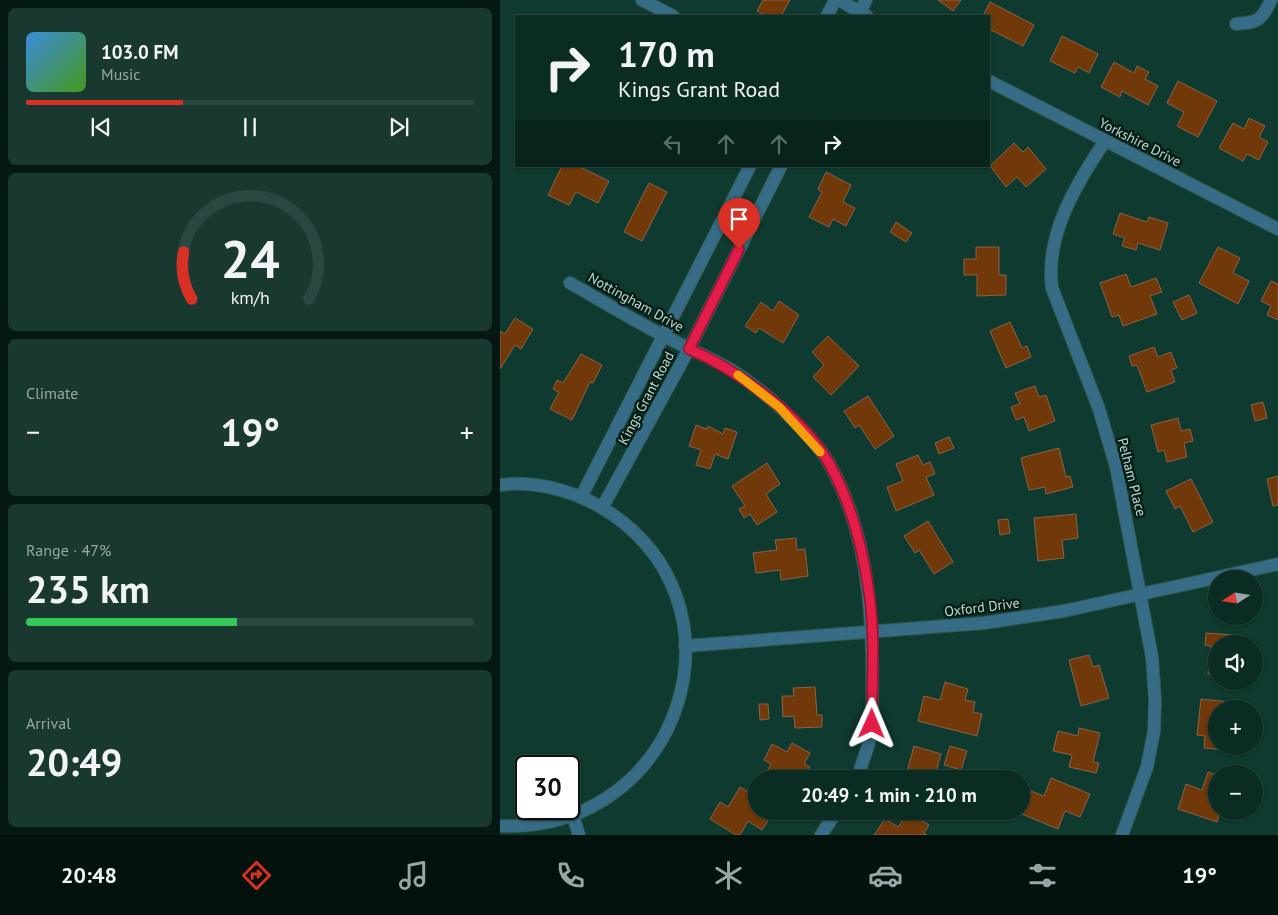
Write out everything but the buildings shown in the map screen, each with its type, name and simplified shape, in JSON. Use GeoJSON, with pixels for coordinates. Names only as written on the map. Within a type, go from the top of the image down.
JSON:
{"type":"FeatureCollection","features":[{"type":"Feature","properties":{"kind":"street"},"geometry":{"type":"LineString","coordinates":[[642,0],[671,15]]}},
{"type":"Feature","properties":{"kind":"street"},"geometry":{"type":"LineString","coordinates":[[828,15],[837,0],[862,15],[866,0]]}},
{"type":"Feature","properties":{"kind":"street"},"geometry":{"type":"LineString","coordinates":[[1236,24],[1254,23],[1263,18],[1271,0]]}},
{"type":"Feature","properties":{"kind":"street","name":"Yorkshire Drive"},"geometry":{"type":"LineString","coordinates":[[990,82],[1278,229]]}},
{"type":"Feature","properties":{"kind":"street","name":"Pelham Place"},"geometry":{"type":"LineString","coordinates":[[1105,141],[1075,190],[1052,250],[1050,269],[1052,288],[1098,409],[1116,467],[1152,657],[1155,700],[1154,731],[1147,767],[1122,835]]}},
{"type":"Feature","properties":{"kind":"street","name":"Kings Grant Road"},"geometry":{"type":"LineString","coordinates":[[581,497],[749,167]]}},
{"type":"Feature","properties":{"kind":"street","name":"Kings Grant Road"},"geometry":{"type":"LineString","coordinates":[[602,508],[689,349],[780,167]]}},
{"type":"Feature","properties":{"kind":"street","name":"Nottingham Drive"},"geometry":{"type":"LineString","coordinates":[[570,283],[664,336],[717,362],[756,387],[806,434],[830,464],[843,493],[864,561],[870,601],[872,724],[870,743],[860,770]]}},
{"type":"Feature","properties":{"kind":"street"},"geometry":{"type":"LineString","coordinates":[[500,485],[530,485],[556,489],[581,497],[602,508],[630,529],[648,548],[662,570],[680,614],[685,646],[684,676],[678,707],[665,736],[654,754],[637,774],[617,792],[580,813]]}},
{"type":"Feature","properties":{"kind":"street","name":"Oxford Drive"},"geometry":{"type":"LineString","coordinates":[[685,646],[984,623],[1064,611],[1141,596],[1278,564]]}},
{"type":"Feature","properties":{"kind":"street"},"geometry":{"type":"LineString","coordinates":[[500,826],[547,829],[565,820]]}},
{"type":"Feature","properties":{"kind":"street"},"geometry":{"type":"LineString","coordinates":[[574,820],[579,835]]}},
{"type":"Feature","properties":{"kind":"street"},"geometry":{"type":"LineString","coordinates":[[821,835],[831,820]]}},
{"type":"Feature","properties":{"kind":"slow traffic"},"geometry":{"type":"LineString","coordinates":[[738,375],[756,387],[779,407],[806,434],[820,452]]}},
{"type":"Feature","properties":{"kind":"route"},"geometry":{"type":"LineString","coordinates":[[739,249],[689,349],[710,358],[756,387],[806,434],[830,464],[843,493],[864,561],[872,632],[872,724]]}}]}
